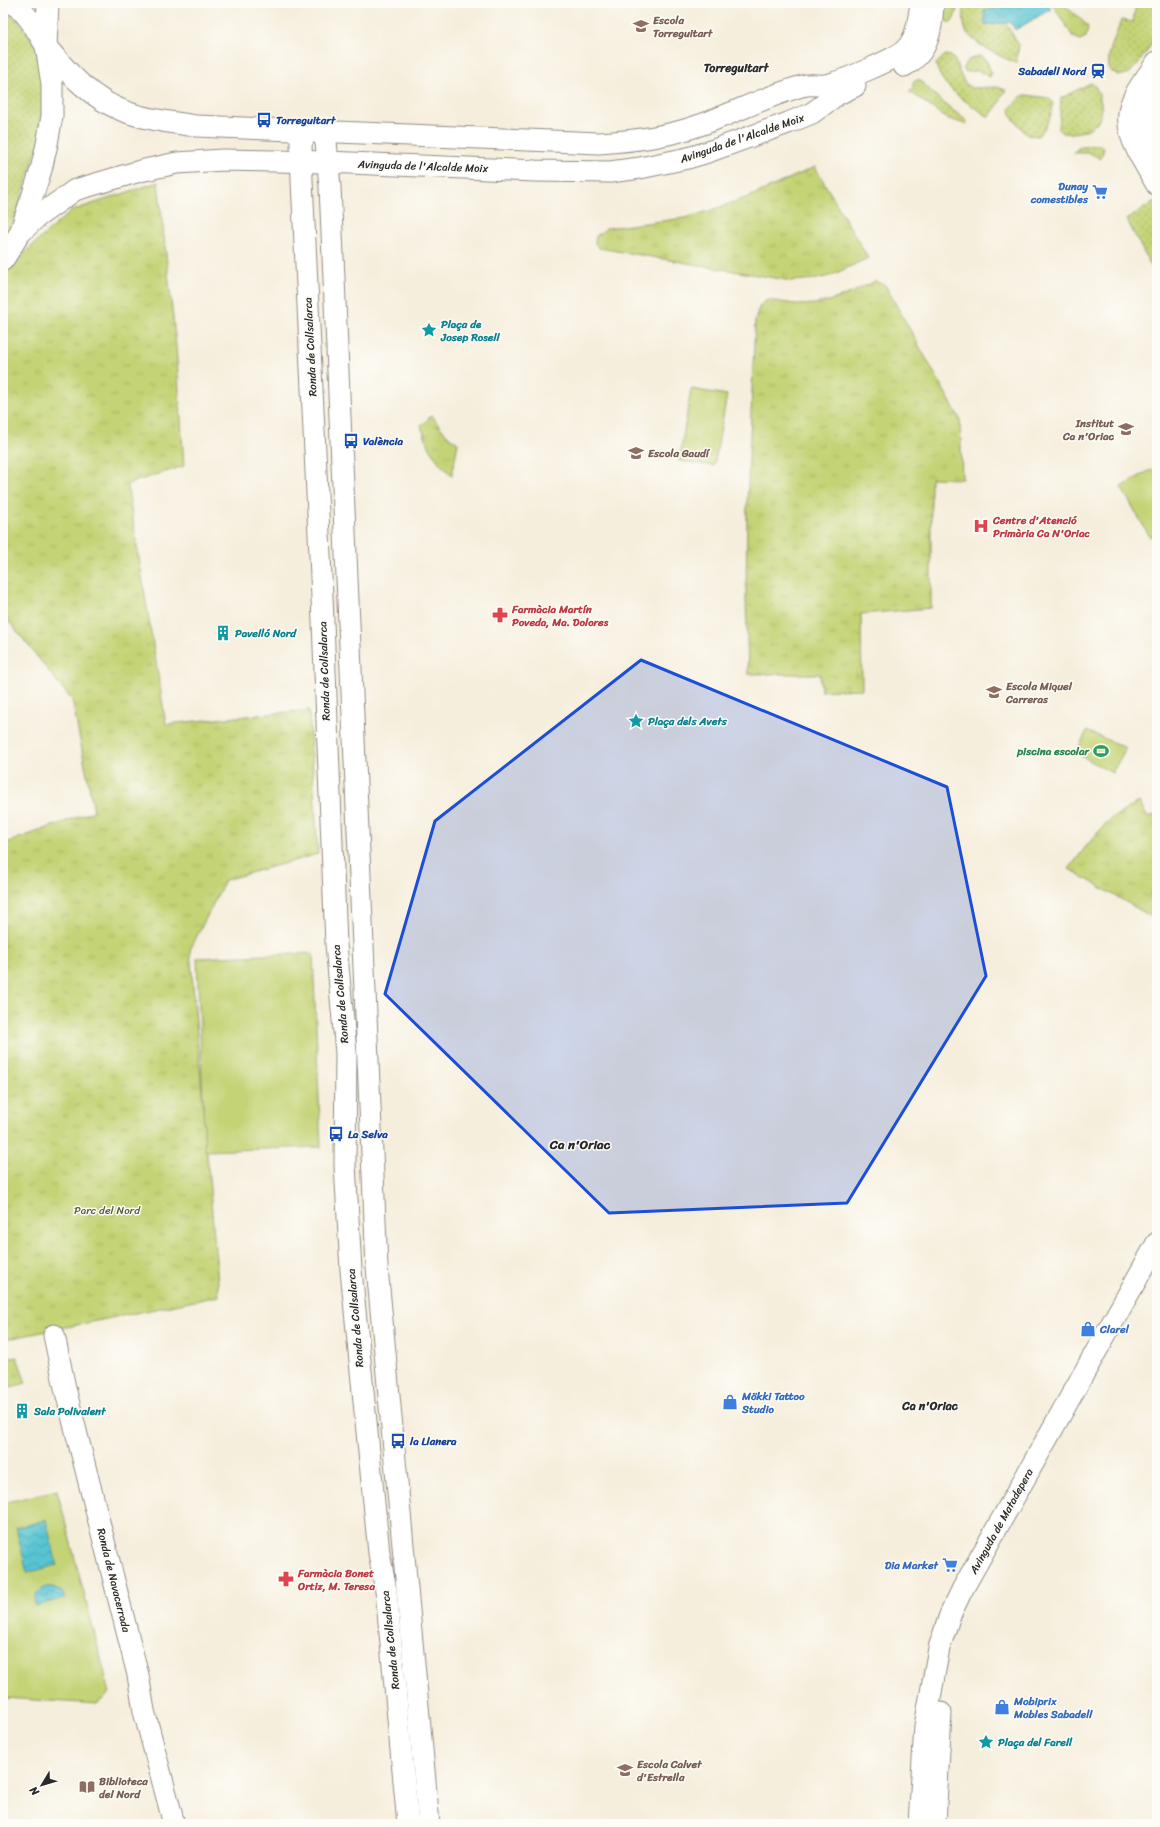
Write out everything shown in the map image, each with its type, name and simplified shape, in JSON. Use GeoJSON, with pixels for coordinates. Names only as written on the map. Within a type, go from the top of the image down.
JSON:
{"type":"FeatureCollection","features":[{"type":"Feature","properties":{"kind":"street"},"geometry":{"type":"LineString","coordinates":[[12,3],[24,12],[37,29],[46,46],[82,86],[106,103],[130,114],[157,121],[197,126],[578,143],[621,142],[657,138],[699,126],[800,86],[827,84],[840,80],[890,60],[901,53],[908,46],[916,33],[920,11]]}},
{"type":"Feature","properties":{"kind":"street"},"geometry":{"type":"LineString","coordinates":[[3,260],[20,233],[48,144],[52,116],[52,84],[46,46],[48,3]]}},
{"type":"Feature","properties":{"kind":"street","name":"Avinguda de l'Alcalde Moix"},"geometry":{"type":"LineString","coordinates":[[302,162],[610,172],[640,168],[688,158],[737,142],[800,118],[817,110],[838,94],[907,64],[918,56],[929,39],[932,3]]}},
{"type":"Feature","properties":{"kind":"street"},"geometry":{"type":"LineString","coordinates":[[1157,62],[1135,94],[1129,110],[1128,123],[1135,147],[1157,185]]}},
{"type":"Feature","properties":{"kind":"street"},"geometry":{"type":"LineString","coordinates":[[1157,86],[1145,110],[1144,119],[1146,129],[1157,148]]}},
{"type":"Feature","properties":{"kind":"street","name":"Ronda de Collsalarca"},"geometry":{"type":"LineString","coordinates":[[408,1824],[386,1591],[379,1553],[350,1270],[345,1165],[346,1053],[339,991],[336,944],[316,459],[302,181],[301,143],[314,131],[326,141],[330,187],[378,1267],[429,1824]]}},
{"type":"Feature","properties":{"kind":"street"},"geometry":{"type":"LineString","coordinates":[[20,233],[37,218],[75,190],[97,182],[177,163],[248,161],[302,162]]}},
{"type":"Feature","properties":{"kind":"street"},"geometry":{"type":"LineString","coordinates":[[316,459],[342,457]]}},
{"type":"Feature","properties":{"kind":"street","name":"Avinguda de Matadepera"},"geometry":{"type":"LineString","coordinates":[[918,1824],[925,1726],[939,1648],[950,1615],[962,1590],[1157,1243]]}},
{"type":"Feature","properties":{"kind":"street","name":"Avinguda de Matadepera"},"geometry":{"type":"LineString","coordinates":[[935,1824],[939,1726],[945,1680],[953,1639],[970,1595],[1024,1498],[1157,1268]]}},
{"type":"Feature","properties":{"kind":"street","name":"Ronda de Navacerrada"},"geometry":{"type":"LineString","coordinates":[[54,1335],[65,1388],[138,1675],[144,1711],[174,1824]]}},
{"type":"Feature","properties":{"kind":"highlighted area"},"geometry":{"type":"Polygon","coordinates":[[[641,660],[947,787],[986,976],[847,1203],[609,1213],[385,994],[435,821],[641,660]]]}},
{"type":"Feature","properties":{"kind":"green space"},"geometry":{"type":"Polygon","coordinates":[[[940,3],[959,3],[952,22],[947,22],[940,17],[940,3]]]}},
{"type":"Feature","properties":{"kind":"green space"},"geometry":{"type":"Polygon","coordinates":[[[964,3],[1005,3],[1003,8],[984,10],[985,25],[1006,23],[1019,45],[1016,63],[988,50],[969,36],[964,24],[964,3]]]}},
{"type":"Feature","properties":{"kind":"green space"},"geometry":{"type":"Polygon","coordinates":[[[1052,3],[1062,3],[1087,25],[1088,29],[1086,37],[1080,40],[1073,37],[1052,3]]]}},
{"type":"Feature","properties":{"kind":"green space"},"geometry":{"type":"Polygon","coordinates":[[[1136,3],[1157,3],[1154,35],[1149,48],[1137,65],[1130,72],[1119,75],[1110,70],[1110,53],[1121,20],[1133,22],[1136,3]]]}},
{"type":"Feature","properties":{"kind":"green space"},"geometry":{"type":"Polygon","coordinates":[[[3,10],[20,22],[37,46],[44,86],[40,140],[12,226],[3,244],[3,10]]]}},
{"type":"Feature","properties":{"kind":"green space"},"geometry":{"type":"Polygon","coordinates":[[[945,55],[951,56],[957,64],[964,81],[971,88],[997,87],[1006,90],[1000,99],[1001,101],[989,117],[957,95],[944,81],[936,64],[945,55]]]}},
{"type":"Feature","properties":{"kind":"green space"},"geometry":{"type":"Polygon","coordinates":[[[980,56],[987,61],[991,73],[990,77],[978,71],[967,72],[964,70],[967,62],[980,56]]]}},
{"type":"Feature","properties":{"kind":"green space"},"geometry":{"type":"Polygon","coordinates":[[[920,80],[941,101],[967,121],[965,124],[946,118],[909,91],[913,88],[913,82],[920,80]]]}},
{"type":"Feature","properties":{"kind":"green space"},"geometry":{"type":"Polygon","coordinates":[[[1091,83],[1095,86],[1100,97],[1102,108],[1101,116],[1097,122],[1086,130],[1062,133],[1059,129],[1061,98],[1091,83]]]}},
{"type":"Feature","properties":{"kind":"green space"},"geometry":{"type":"Polygon","coordinates":[[[1026,95],[1049,98],[1053,103],[1048,121],[1038,136],[1027,135],[1011,116],[1010,108],[1022,96],[1026,95]]]}},
{"type":"Feature","properties":{"kind":"green space"},"geometry":{"type":"Polygon","coordinates":[[[1101,145],[1104,148],[1101,159],[1090,153],[1073,153],[1078,148],[1101,145]]]}},
{"type":"Feature","properties":{"kind":"green space"},"geometry":{"type":"Polygon","coordinates":[[[815,167],[868,258],[830,276],[817,279],[792,281],[599,248],[595,243],[596,236],[607,228],[685,218],[709,211],[751,196],[815,167]]]}},
{"type":"Feature","properties":{"kind":"green space","name":"Parc del Nord"},"geometry":{"type":"Polygon","coordinates":[[[158,182],[176,345],[184,466],[127,484],[166,724],[309,710],[318,854],[225,880],[190,950],[219,1296],[3,1340],[3,844],[94,811],[72,700],[3,614],[3,272],[71,211],[158,182]]]}},
{"type":"Feature","properties":{"kind":"green space"},"geometry":{"type":"Polygon","coordinates":[[[1156,200],[1157,202],[1157,278],[1127,220],[1156,200]]]}},
{"type":"Feature","properties":{"kind":"green space"},"geometry":{"type":"Polygon","coordinates":[[[875,281],[885,285],[960,419],[962,479],[931,478],[931,608],[861,614],[862,689],[821,691],[820,674],[748,674],[746,599],[747,506],[755,321],[760,306],[768,300],[791,304],[822,303],[846,295],[875,281]]]}},
{"type":"Feature","properties":{"kind":"green space"},"geometry":{"type":"Polygon","coordinates":[[[691,389],[727,395],[714,466],[679,461],[691,389]]]}},
{"type":"Feature","properties":{"kind":"green space"},"geometry":{"type":"Polygon","coordinates":[[[432,415],[443,430],[458,443],[452,475],[436,459],[421,426],[432,415]]]}},
{"type":"Feature","properties":{"kind":"green space"},"geometry":{"type":"Polygon","coordinates":[[[1152,469],[1157,478],[1157,533],[1150,537],[1121,487],[1152,469]]]}},
{"type":"Feature","properties":{"kind":"green space","name":"piscina escolar"},"geometry":{"type":"Polygon","coordinates":[[[1087,731],[1126,748],[1112,773],[1076,753],[1087,731]]]}},
{"type":"Feature","properties":{"kind":"green space"},"geometry":{"type":"Polygon","coordinates":[[[1139,802],[1148,818],[1157,813],[1157,880],[1149,899],[1157,907],[1157,920],[1069,869],[1087,845],[1109,820],[1139,802]]]}},
{"type":"Feature","properties":{"kind":"green space"},"geometry":{"type":"Polygon","coordinates":[[[313,953],[321,1147],[205,1151],[197,958],[313,953]]]}},
{"type":"Feature","properties":{"kind":"green space"},"geometry":{"type":"Polygon","coordinates":[[[17,1357],[26,1383],[3,1389],[3,1359],[17,1357]]]}},
{"type":"Feature","properties":{"kind":"green space"},"geometry":{"type":"Polygon","coordinates":[[[57,1490],[110,1693],[97,1704],[3,1698],[3,1503],[57,1490]]]}},
{"type":"Feature","properties":{"kind":"water"},"geometry":{"type":"Polygon","coordinates":[[[1005,3],[1047,3],[1051,9],[1015,30],[1010,22],[985,25],[984,10],[1003,8],[1005,3]]]}},
{"type":"Feature","properties":{"kind":"water"},"geometry":{"type":"Polygon","coordinates":[[[46,1520],[57,1565],[27,1573],[16,1528],[46,1520]]]}},
{"type":"Feature","properties":{"kind":"water"},"geometry":{"type":"Polygon","coordinates":[[[46,1587],[58,1589],[65,1598],[35,1606],[37,1594],[46,1587]]]}},
{"type":"Feature","properties":{"kind":"place","name":"Escola Torreguitart"},"geometry":{"type":"Point","coordinates":[641,26]}},
{"type":"Feature","properties":{"kind":"place","name":"Sabadell Nord"},"geometry":{"type":"Point","coordinates":[1098,71]}},
{"type":"Feature","properties":{"kind":"place","name":"Torreguitart"},"geometry":{"type":"Point","coordinates":[264,120]}},
{"type":"Feature","properties":{"kind":"place","name":"Dunay comestibles"},"geometry":{"type":"Point","coordinates":[1100,192]}},
{"type":"Feature","properties":{"kind":"place","name":"Plaça de Josep Rosell"},"geometry":{"type":"Point","coordinates":[429,330]}},
{"type":"Feature","properties":{"kind":"place","name":"Institut Ca n'Oriac"},"geometry":{"type":"Point","coordinates":[1126,429]}},
{"type":"Feature","properties":{"kind":"place","name":"València"},"geometry":{"type":"Point","coordinates":[351,441]}},
{"type":"Feature","properties":{"kind":"place","name":"Escola Gaudí"},"geometry":{"type":"Point","coordinates":[636,453]}},
{"type":"Feature","properties":{"kind":"place","name":"Centre d'Atenció Primària Ca N'Oriac"},"geometry":{"type":"Point","coordinates":[981,526]}},
{"type":"Feature","properties":{"kind":"place","name":"Farmàcia Martín Poveda, Ma. Dolores"},"geometry":{"type":"Point","coordinates":[500,615]}},
{"type":"Feature","properties":{"kind":"place","name":"Pavelló Nord"},"geometry":{"type":"Point","coordinates":[223,633]}},
{"type":"Feature","properties":{"kind":"place","name":"Escola Miquel Carreras"},"geometry":{"type":"Point","coordinates":[994,692]}},
{"type":"Feature","properties":{"kind":"place","name":"Plaça dels Avets"},"geometry":{"type":"Point","coordinates":[636,721]}},
{"type":"Feature","properties":{"kind":"place","name":"piscina escolar"},"geometry":{"type":"Point","coordinates":[1101,751]}},
{"type":"Feature","properties":{"kind":"place","name":"La Selva"},"geometry":{"type":"Point","coordinates":[336,1134]}},
{"type":"Feature","properties":{"kind":"place","name":"Clarel"},"geometry":{"type":"Point","coordinates":[1088,1329]}},
{"type":"Feature","properties":{"kind":"place","name":"Mökki Tattoo Studio"},"geometry":{"type":"Point","coordinates":[730,1402]}},
{"type":"Feature","properties":{"kind":"place","name":"Sala Polivalent"},"geometry":{"type":"Point","coordinates":[22,1411]}},
{"type":"Feature","properties":{"kind":"place","name":"la Llanera"},"geometry":{"type":"Point","coordinates":[398,1441]}},
{"type":"Feature","properties":{"kind":"place","name":"Dia Market"},"geometry":{"type":"Point","coordinates":[950,1565]}},
{"type":"Feature","properties":{"kind":"place","name":"Farmàcia Bonet Ortiz, M. Teresa"},"geometry":{"type":"Point","coordinates":[286,1579]}},
{"type":"Feature","properties":{"kind":"place","name":"Mobiprix Mobles Sabadell"},"geometry":{"type":"Point","coordinates":[1002,1707]}},
{"type":"Feature","properties":{"kind":"place","name":"Plaça del Farell"},"geometry":{"type":"Point","coordinates":[986,1742]}},
{"type":"Feature","properties":{"kind":"place","name":"Escola Calvet d'Estrella"},"geometry":{"type":"Point","coordinates":[625,1770]}},
{"type":"Feature","properties":{"kind":"place","name":"Biblioteca del Nord"},"geometry":{"type":"Point","coordinates":[87,1787]}},
{"type":"Feature","properties":{"kind":"district","name":"Torreguitart"},"geometry":{"type":"Point","coordinates":[736,68]}},
{"type":"Feature","properties":{"kind":"district","name":"Ca n'Oriac"},"geometry":{"type":"Point","coordinates":[580,1144]}},
{"type":"Feature","properties":{"kind":"district","name":"Ca n'Oriac"},"geometry":{"type":"Point","coordinates":[930,1406]}}]}
